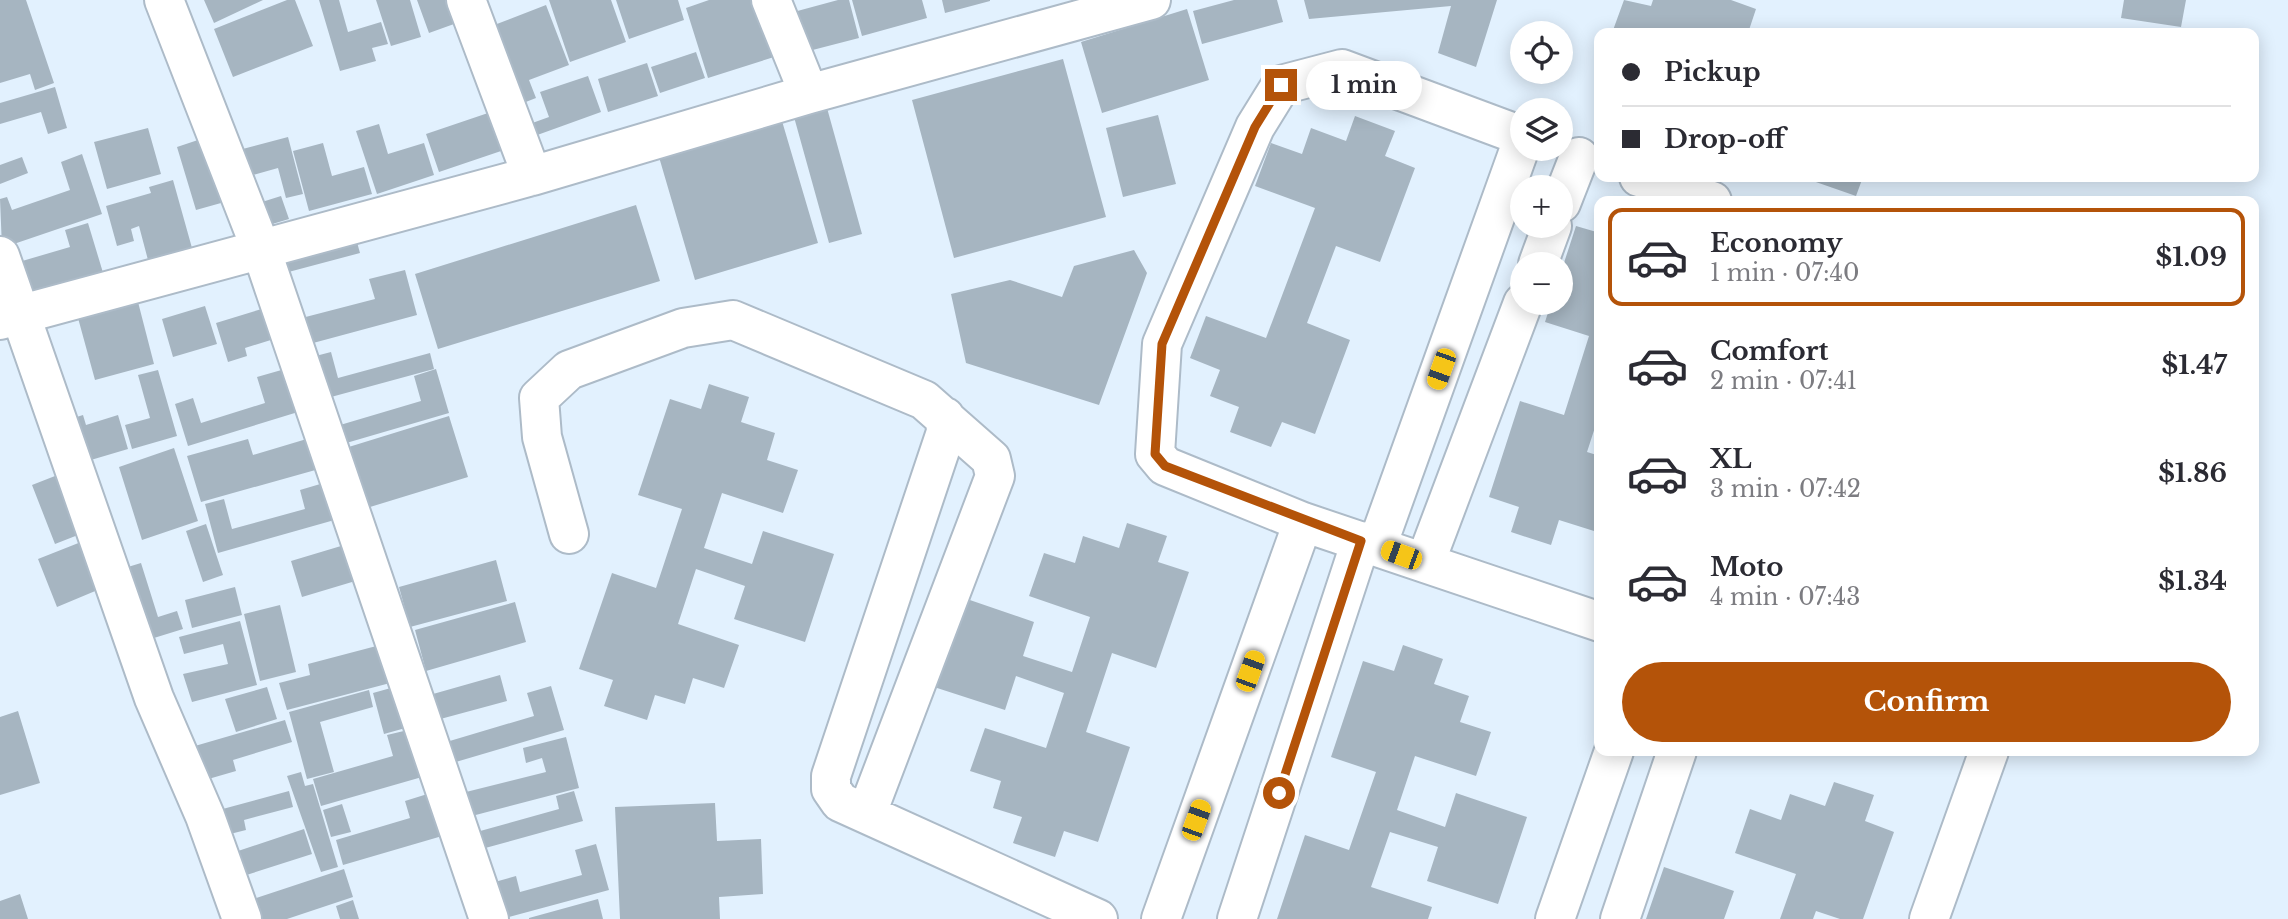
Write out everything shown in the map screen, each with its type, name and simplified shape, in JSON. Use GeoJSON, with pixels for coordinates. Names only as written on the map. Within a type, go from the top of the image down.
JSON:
{"type":"FeatureCollection","features":[{"type":"Feature","properties":{"kind":"street"},"geometry":{"type":"LineString","coordinates":[[164,0],[261,248],[489,919]]}},
{"type":"Feature","properties":{"kind":"street"},"geometry":{"type":"LineString","coordinates":[[466,0],[532,176]]}},
{"type":"Feature","properties":{"kind":"street"},"geometry":{"type":"LineString","coordinates":[[771,0],[809,94]]}},
{"type":"Feature","properties":{"kind":"street"},"geometry":{"type":"LineString","coordinates":[[11,317],[532,176],[809,94],[1050,12],[1151,0]]}},
{"type":"Feature","properties":{"kind":"street"},"geometry":{"type":"LineString","coordinates":[[1510,132],[1342,69],[1281,85],[1255,127],[1162,344],[1155,454],[1165,466],[1303,522],[1594,620]]}},
{"type":"Feature","properties":{"kind":"street"},"geometry":{"type":"LineString","coordinates":[[1571,175],[1578,156]]}},
{"type":"Feature","properties":{"kind":"street"},"geometry":{"type":"LineString","coordinates":[[1237,919],[1369,544],[1515,161]]}},
{"type":"Feature","properties":{"kind":"street"},"geometry":{"type":"LineString","coordinates":[[1654,182],[1697,196]]}},
{"type":"Feature","properties":{"kind":"street"},"geometry":{"type":"LineString","coordinates":[[0,256],[11,317],[154,698],[205,816],[243,919]]}},
{"type":"Feature","properties":{"kind":"street"},"geometry":{"type":"LineString","coordinates":[[1425,563],[1518,315]]}},
{"type":"Feature","properties":{"kind":"street"},"geometry":{"type":"LineString","coordinates":[[569,534],[542,437],[539,398],[569,370],[684,328],[733,320],[924,400],[991,459],[995,476],[867,813]]}},
{"type":"Feature","properties":{"kind":"street"},"geometry":{"type":"LineString","coordinates":[[945,417],[946,432],[831,776],[831,789],[840,802],[1098,919]]}},
{"type":"Feature","properties":{"kind":"street"},"geometry":{"type":"LineString","coordinates":[[1161,919],[1303,522]]}},
{"type":"Feature","properties":{"kind":"street"},"geometry":{"type":"LineString","coordinates":[[1555,919],[1612,756]]}},
{"type":"Feature","properties":{"kind":"street"},"geometry":{"type":"LineString","coordinates":[[1620,919],[1675,756]]}},
{"type":"Feature","properties":{"kind":"street"},"geometry":{"type":"LineString","coordinates":[[1929,919],[1985,756]]}},
{"type":"Feature","properties":{"kind":"building"},"geometry":{"type":"Polygon","coordinates":[[[0,0],[26,0],[54,83],[35,90],[30,74],[0,83],[0,0]]]}},
{"type":"Feature","properties":{"kind":"building"},"geometry":{"type":"Polygon","coordinates":[[[204,0],[263,0],[214,23],[204,0]]]}},
{"type":"Feature","properties":{"kind":"building"},"geometry":{"type":"Polygon","coordinates":[[[287,0],[295,0],[313,46],[233,77],[214,29],[287,0]]]}},
{"type":"Feature","properties":{"kind":"building"},"geometry":{"type":"Polygon","coordinates":[[[319,0],[339,0],[348,32],[381,22],[388,44],[372,48],[376,61],[340,71],[319,0]]]}},
{"type":"Feature","properties":{"kind":"building"},"geometry":{"type":"Polygon","coordinates":[[[376,0],[410,0],[421,37],[391,46],[376,0]]]}},
{"type":"Feature","properties":{"kind":"building"},"geometry":{"type":"Polygon","coordinates":[[[417,0],[445,0],[454,24],[429,33],[417,0]]]}},
{"type":"Feature","properties":{"kind":"building"},"geometry":{"type":"Polygon","coordinates":[[[549,0],[611,0],[626,42],[570,62],[549,0]]]}},
{"type":"Feature","properties":{"kind":"building"},"geometry":{"type":"Polygon","coordinates":[[[616,0],[678,0],[684,20],[629,39],[616,0]]]}},
{"type":"Feature","properties":{"kind":"building"},"geometry":{"type":"Polygon","coordinates":[[[709,0],[756,0],[774,57],[708,78],[686,8],[709,0]]]}},
{"type":"Feature","properties":{"kind":"building"},"geometry":{"type":"Polygon","coordinates":[[[838,0],[849,0],[859,38],[801,53],[790,13],[838,0]]]}},
{"type":"Feature","properties":{"kind":"building"},"geometry":{"type":"Polygon","coordinates":[[[852,0],[922,0],[927,18],[862,36],[852,0]]]}},
{"type":"Feature","properties":{"kind":"building"},"geometry":{"type":"Polygon","coordinates":[[[942,0],[990,0],[990,1],[945,13],[942,0]]]}},
{"type":"Feature","properties":{"kind":"building"},"geometry":{"type":"Polygon","coordinates":[[[1234,0],[1277,0],[1283,22],[1202,44],[1193,11],[1234,0]]]}},
{"type":"Feature","properties":{"kind":"building"},"geometry":{"type":"Polygon","coordinates":[[[1304,0],[1497,0],[1476,67],[1438,53],[1451,6],[1309,19],[1304,0]]]}},
{"type":"Feature","properties":{"kind":"building"},"geometry":{"type":"Polygon","coordinates":[[[1624,0],[1651,6],[1653,0],[1731,0],[1756,9],[1750,28],[1614,28],[1624,0]]]}},
{"type":"Feature","properties":{"kind":"building"},"geometry":{"type":"Polygon","coordinates":[[[2124,0],[2186,0],[2181,27],[2121,18],[2124,0]]]}},
{"type":"Feature","properties":{"kind":"building"},"geometry":{"type":"Polygon","coordinates":[[[546,5],[569,65],[529,80],[536,98],[518,105],[489,27],[546,5]]]}},
{"type":"Feature","properties":{"kind":"building"},"geometry":{"type":"Polygon","coordinates":[[[1187,9],[1209,80],[1102,113],[1081,42],[1187,9]]]}},
{"type":"Feature","properties":{"kind":"building"},"geometry":{"type":"Polygon","coordinates":[[[696,52],[705,78],[660,93],[651,67],[696,52]]]}},
{"type":"Feature","properties":{"kind":"building"},"geometry":{"type":"Polygon","coordinates":[[[1063,59],[1106,217],[954,258],[912,100],[1063,59]]]}},
{"type":"Feature","properties":{"kind":"building"},"geometry":{"type":"Polygon","coordinates":[[[647,63],[658,96],[608,112],[598,79],[647,63]]]}},
{"type":"Feature","properties":{"kind":"building"},"geometry":{"type":"Polygon","coordinates":[[[588,76],[601,112],[529,138],[524,126],[549,117],[540,92],[588,76]]]}},
{"type":"Feature","properties":{"kind":"building"},"geometry":{"type":"Polygon","coordinates":[[[55,87],[67,128],[48,134],[41,112],[0,124],[0,103],[55,87]]]}},
{"type":"Feature","properties":{"kind":"building"},"geometry":{"type":"Polygon","coordinates":[[[827,108],[862,234],[829,243],[794,117],[827,108]]]}},
{"type":"Feature","properties":{"kind":"building"},"geometry":{"type":"Polygon","coordinates":[[[491,112],[504,150],[439,172],[426,134],[491,112]]]}},
{"type":"Feature","properties":{"kind":"building"},"geometry":{"type":"Polygon","coordinates":[[[1158,115],[1176,184],[1123,197],[1106,128],[1158,115]]]}},
{"type":"Feature","properties":{"kind":"building"},"geometry":{"type":"Polygon","coordinates":[[[1355,116],[1395,131],[1385,156],[1415,168],[1380,262],[1336,246],[1307,323],[1350,340],[1315,434],[1282,422],[1271,447],[1230,432],[1239,407],[1210,396],[1220,370],[1190,358],[1206,316],[1266,338],[1315,208],[1255,186],[1271,143],[1302,154],[1311,128],[1346,141],[1355,116]]]}},
{"type":"Feature","properties":{"kind":"building"},"geometry":{"type":"Polygon","coordinates":[[[782,121],[818,243],[695,280],[659,157],[782,121]]]}},
{"type":"Feature","properties":{"kind":"building"},"geometry":{"type":"Polygon","coordinates":[[[379,124],[388,154],[424,143],[434,175],[377,194],[356,131],[379,124]]]}},
{"type":"Feature","properties":{"kind":"building"},"geometry":{"type":"Polygon","coordinates":[[[148,128],[161,174],[107,189],[94,142],[148,128]]]}},
{"type":"Feature","properties":{"kind":"building"},"geometry":{"type":"Polygon","coordinates":[[[288,137],[303,194],[286,198],[278,168],[242,178],[235,151],[288,137]]]}},
{"type":"Feature","properties":{"kind":"building"},"geometry":{"type":"Polygon","coordinates":[[[201,139],[221,203],[196,210],[177,147],[201,139]]]}},
{"type":"Feature","properties":{"kind":"building"},"geometry":{"type":"Polygon","coordinates":[[[323,143],[332,176],[364,167],[372,194],[309,211],[293,151],[323,143]]]}},
{"type":"Feature","properties":{"kind":"building"},"geometry":{"type":"Polygon","coordinates":[[[82,154],[102,214],[2,248],[0,199],[7,197],[12,210],[70,190],[61,162],[82,154]]]}},
{"type":"Feature","properties":{"kind":"building"},"geometry":{"type":"Polygon","coordinates":[[[22,157],[28,173],[0,184],[0,165],[22,157]]]}},
{"type":"Feature","properties":{"kind":"building"},"geometry":{"type":"Polygon","coordinates":[[[173,180],[192,248],[148,260],[139,226],[131,229],[134,241],[117,246],[106,206],[151,193],[149,187],[173,180]]]}},
{"type":"Feature","properties":{"kind":"building"},"geometry":{"type":"Polygon","coordinates":[[[1816,182],[1861,182],[1856,196],[1816,182]]]}},
{"type":"Feature","properties":{"kind":"building"},"geometry":{"type":"Polygon","coordinates":[[[281,196],[289,219],[259,228],[252,205],[281,196]]]}},
{"type":"Feature","properties":{"kind":"building"},"geometry":{"type":"Polygon","coordinates":[[[636,205],[660,281],[438,349],[415,274],[636,205]]]}},
{"type":"Feature","properties":{"kind":"building"},"geometry":{"type":"Polygon","coordinates":[[[88,223],[104,276],[23,300],[12,264],[70,247],[65,230],[88,223]]]}},
{"type":"Feature","properties":{"kind":"building"},"geometry":{"type":"Polygon","coordinates":[[[1576,226],[1594,231],[1594,430],[1587,452],[1594,454],[1594,531],[1559,520],[1551,545],[1511,532],[1519,507],[1489,497],[1520,401],[1564,415],[1589,336],[1545,322],[1547,315],[1573,315],[1573,252],[1568,252],[1576,226]]]}},
{"type":"Feature","properties":{"kind":"building"},"geometry":{"type":"Polygon","coordinates":[[[353,228],[360,253],[281,274],[275,249],[353,228]]]}},
{"type":"Feature","properties":{"kind":"building"},"geometry":{"type":"Polygon","coordinates":[[[1134,250],[1147,273],[1099,405],[966,363],[951,294],[1010,280],[1062,297],[1074,266],[1134,250]]]}},
{"type":"Feature","properties":{"kind":"building"},"geometry":{"type":"Polygon","coordinates":[[[405,270],[417,315],[302,346],[294,320],[375,299],[369,279],[405,270]]]}},
{"type":"Feature","properties":{"kind":"building"},"geometry":{"type":"Polygon","coordinates":[[[138,302],[154,364],[95,380],[78,318],[138,302]]]}},
{"type":"Feature","properties":{"kind":"building"},"geometry":{"type":"Polygon","coordinates":[[[205,306],[217,344],[173,357],[162,319],[205,306]]]}},
{"type":"Feature","properties":{"kind":"building"},"geometry":{"type":"Polygon","coordinates":[[[265,308],[274,339],[245,348],[247,356],[228,362],[216,323],[265,308]]]}},
{"type":"Feature","properties":{"kind":"building"},"geometry":{"type":"Polygon","coordinates":[[[331,352],[338,378],[430,353],[434,369],[320,400],[308,358],[331,352]]]}},
{"type":"Feature","properties":{"kind":"building"},"geometry":{"type":"Polygon","coordinates":[[[285,369],[298,412],[188,446],[175,404],[193,398],[201,423],[265,403],[257,377],[285,369]]]}},
{"type":"Feature","properties":{"kind":"building"},"geometry":{"type":"Polygon","coordinates":[[[436,369],[449,413],[336,446],[330,428],[421,401],[414,376],[436,369]]]}},
{"type":"Feature","properties":{"kind":"building"},"geometry":{"type":"Polygon","coordinates":[[[158,370],[177,436],[132,449],[125,425],[150,418],[138,375],[158,370]]]}},
{"type":"Feature","properties":{"kind":"building"},"geometry":{"type":"Polygon","coordinates":[[[709,384],[749,397],[741,422],[775,433],[767,460],[798,470],[783,513],[722,493],[704,548],[752,564],[763,531],[834,554],[805,642],[734,619],[745,586],[696,569],[678,624],[739,645],[724,688],[693,678],[685,704],[655,695],[647,720],[604,706],[613,680],[579,669],[612,573],[656,588],[682,509],[638,495],[670,399],[701,409],[709,384]]]}},
{"type":"Feature","properties":{"kind":"building"},"geometry":{"type":"Polygon","coordinates":[[[83,415],[86,425],[118,415],[128,449],[74,465],[61,422],[83,415]]]}},
{"type":"Feature","properties":{"kind":"building"},"geometry":{"type":"Polygon","coordinates":[[[449,416],[468,477],[357,511],[339,450],[449,416]]]}},
{"type":"Feature","properties":{"kind":"building"},"geometry":{"type":"Polygon","coordinates":[[[310,438],[319,469],[201,502],[187,456],[248,439],[253,455],[310,438]]]}},
{"type":"Feature","properties":{"kind":"building"},"geometry":{"type":"Polygon","coordinates":[[[174,448],[198,521],[142,540],[119,467],[174,448]]]}},
{"type":"Feature","properties":{"kind":"building"},"geometry":{"type":"Polygon","coordinates":[[[55,476],[78,535],[55,544],[32,485],[55,476]]]}},
{"type":"Feature","properties":{"kind":"building"},"geometry":{"type":"Polygon","coordinates":[[[327,482],[338,519],[218,553],[205,504],[224,499],[232,529],[305,509],[300,490],[327,482]]]}},
{"type":"Feature","properties":{"kind":"building"},"geometry":{"type":"Polygon","coordinates":[[[1127,523],[1167,536],[1158,562],[1189,572],[1156,668],[1112,653],[1086,732],[1130,747],[1098,842],[1064,831],[1055,857],[1013,843],[1022,817],[993,808],[1001,781],[970,771],[985,728],[1046,748],[1064,693],[1016,676],[1005,710],[934,687],[964,598],[1034,622],[1023,656],[1072,672],[1090,617],[1029,596],[1044,553],[1075,563],[1083,536],[1119,548],[1127,523]]]}},
{"type":"Feature","properties":{"kind":"building"},"geometry":{"type":"Polygon","coordinates":[[[206,524],[223,575],[203,582],[186,531],[206,524]]]}},
{"type":"Feature","properties":{"kind":"building"},"geometry":{"type":"Polygon","coordinates":[[[81,542],[100,589],[57,607],[38,559],[81,542]]]}},
{"type":"Feature","properties":{"kind":"building"},"geometry":{"type":"Polygon","coordinates":[[[351,543],[362,579],[302,597],[291,561],[351,543]]]}},
{"type":"Feature","properties":{"kind":"building"},"geometry":{"type":"Polygon","coordinates":[[[496,560],[507,601],[410,627],[399,587],[496,560]]]}},
{"type":"Feature","properties":{"kind":"building"},"geometry":{"type":"Polygon","coordinates":[[[141,563],[158,617],[177,611],[183,629],[141,642],[118,570],[141,563]]]}},
{"type":"Feature","properties":{"kind":"building"},"geometry":{"type":"Polygon","coordinates":[[[235,587],[242,615],[192,628],[185,600],[235,587]]]}},
{"type":"Feature","properties":{"kind":"building"},"geometry":{"type":"Polygon","coordinates":[[[515,602],[526,642],[426,671],[415,630],[515,602]]]}},
{"type":"Feature","properties":{"kind":"building"},"geometry":{"type":"Polygon","coordinates":[[[280,605],[296,672],[260,681],[244,614],[280,605]]]}},
{"type":"Feature","properties":{"kind":"building"},"geometry":{"type":"Polygon","coordinates":[[[240,621],[257,685],[192,702],[183,674],[228,664],[223,644],[184,654],[179,637],[240,621]]]}},
{"type":"Feature","properties":{"kind":"building"},"geometry":{"type":"Polygon","coordinates":[[[384,644],[394,682],[287,710],[279,683],[310,675],[308,664],[384,644]]]}},
{"type":"Feature","properties":{"kind":"building"},"geometry":{"type":"Polygon","coordinates":[[[1403,645],[1443,659],[1434,684],[1469,696],[1460,722],[1491,732],[1476,776],[1415,756],[1397,810],[1445,827],[1456,793],[1527,817],[1498,904],[1427,881],[1438,847],[1390,832],[1371,887],[1432,907],[1428,919],[1277,919],[1305,835],[1349,850],[1376,772],[1331,757],[1363,661],[1394,671],[1403,645]]]}},
{"type":"Feature","properties":{"kind":"building"},"geometry":{"type":"Polygon","coordinates":[[[500,675],[507,701],[433,721],[426,696],[500,675]]]}},
{"type":"Feature","properties":{"kind":"building"},"geometry":{"type":"Polygon","coordinates":[[[398,686],[409,727],[384,734],[373,693],[398,686]]]}},
{"type":"Feature","properties":{"kind":"building"},"geometry":{"type":"Polygon","coordinates":[[[551,686],[564,730],[449,764],[443,743],[534,716],[527,693],[551,686]]]}},
{"type":"Feature","properties":{"kind":"building"},"geometry":{"type":"Polygon","coordinates":[[[267,687],[277,719],[236,732],[225,699],[267,687]]]}},
{"type":"Feature","properties":{"kind":"building"},"geometry":{"type":"Polygon","coordinates":[[[369,690],[373,707],[320,722],[334,772],[307,779],[289,712],[369,690]]]}},
{"type":"Feature","properties":{"kind":"building"},"geometry":{"type":"Polygon","coordinates":[[[18,711],[40,783],[0,795],[0,717],[18,711]]]}},
{"type":"Feature","properties":{"kind":"building"},"geometry":{"type":"Polygon","coordinates":[[[285,720],[292,742],[233,760],[236,771],[198,782],[188,748],[285,720]]]}},
{"type":"Feature","properties":{"kind":"building"},"geometry":{"type":"Polygon","coordinates":[[[408,730],[422,777],[321,806],[313,779],[393,756],[387,735],[408,730]]]}},
{"type":"Feature","properties":{"kind":"building"},"geometry":{"type":"Polygon","coordinates":[[[566,737],[579,788],[468,817],[462,793],[546,772],[542,758],[526,763],[523,748],[566,737]]]}},
{"type":"Feature","properties":{"kind":"building"},"geometry":{"type":"Polygon","coordinates":[[[301,772],[305,786],[313,784],[338,867],[321,872],[287,776],[301,772]]]}},
{"type":"Feature","properties":{"kind":"building"},"geometry":{"type":"Polygon","coordinates":[[[1834,782],[1874,795],[1865,821],[1894,832],[1863,919],[1840,919],[1816,911],[1813,919],[1780,919],[1796,874],[1735,853],[1750,809],[1781,820],[1790,794],[1825,806],[1834,782]]]}},
{"type":"Feature","properties":{"kind":"building"},"geometry":{"type":"Polygon","coordinates":[[[289,791],[293,807],[244,820],[246,830],[226,835],[219,810],[289,791]]]}},
{"type":"Feature","properties":{"kind":"building"},"geometry":{"type":"Polygon","coordinates":[[[437,791],[449,834],[343,865],[336,840],[410,818],[405,801],[437,791]]]}},
{"type":"Feature","properties":{"kind":"building"},"geometry":{"type":"Polygon","coordinates":[[[574,791],[583,821],[478,850],[473,833],[559,809],[556,796],[574,791]]]}},
{"type":"Feature","properties":{"kind":"building"},"geometry":{"type":"Polygon","coordinates":[[[715,803],[717,841],[761,839],[763,894],[719,897],[720,919],[620,919],[615,807],[715,803]]]}},
{"type":"Feature","properties":{"kind":"building"},"geometry":{"type":"Polygon","coordinates":[[[342,804],[351,832],[331,837],[323,810],[342,804]]]}},
{"type":"Feature","properties":{"kind":"building"},"geometry":{"type":"Polygon","coordinates":[[[304,829],[312,854],[237,878],[229,854],[304,829]]]}},
{"type":"Feature","properties":{"kind":"building"},"geometry":{"type":"Polygon","coordinates":[[[596,844],[609,890],[502,919],[484,885],[516,876],[520,892],[582,875],[575,850],[596,844]]]}},
{"type":"Feature","properties":{"kind":"building"},"geometry":{"type":"Polygon","coordinates":[[[1664,867],[1734,891],[1724,919],[1646,919],[1664,867]]]}},
{"type":"Feature","properties":{"kind":"building"},"geometry":{"type":"Polygon","coordinates":[[[344,869],[353,897],[287,919],[256,919],[250,900],[344,869]]]}},
{"type":"Feature","properties":{"kind":"building"},"geometry":{"type":"Polygon","coordinates":[[[20,894],[28,919],[0,919],[0,901],[20,894]]]}},
{"type":"Feature","properties":{"kind":"building"},"geometry":{"type":"Polygon","coordinates":[[[598,899],[603,919],[529,919],[529,918],[598,899]]]}},
{"type":"Feature","properties":{"kind":"building"},"geometry":{"type":"Polygon","coordinates":[[[353,900],[359,919],[340,919],[336,906],[353,900]]]}},
{"type":"Feature","properties":{"kind":"route"},"geometry":{"type":"LineString","coordinates":[[1279,793],[1361,541],[1303,522],[1165,466],[1155,454],[1162,344],[1255,127],[1281,85]]}}]}
